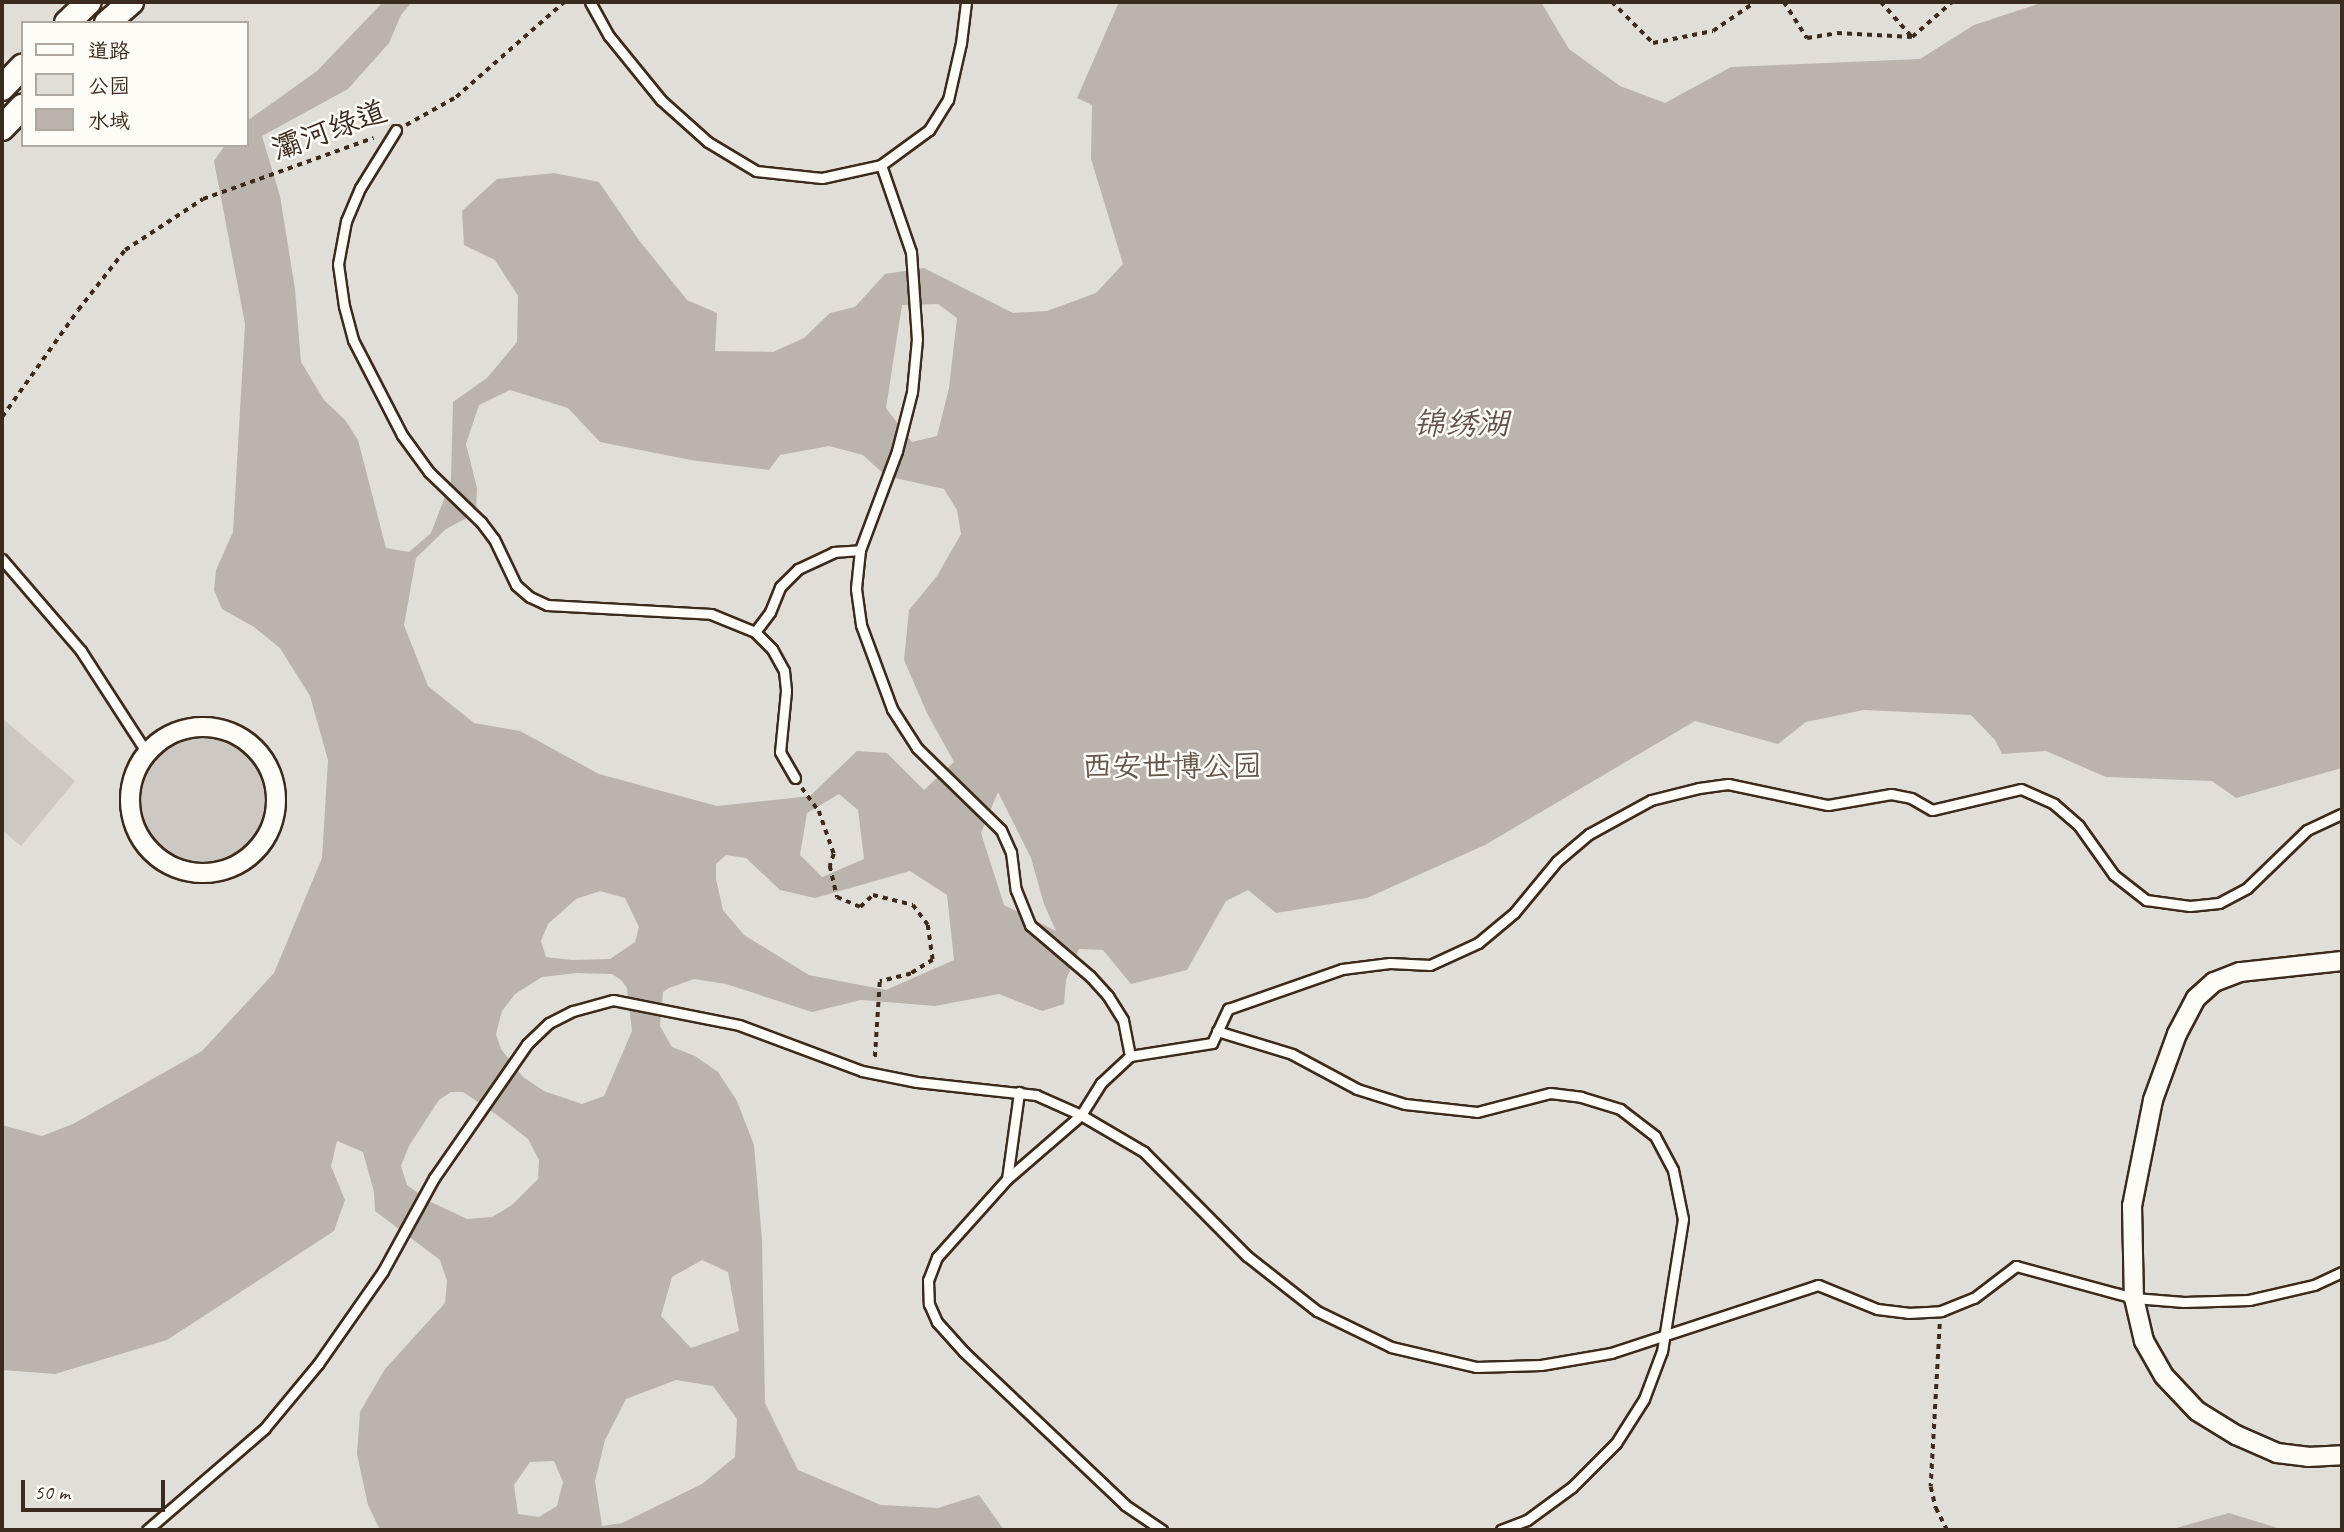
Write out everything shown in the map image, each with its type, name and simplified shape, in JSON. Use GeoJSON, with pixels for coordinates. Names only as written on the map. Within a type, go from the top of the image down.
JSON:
{"type":"FeatureCollection","features":[{"type":"Feature","properties":{"kind":"street"},"geometry":{"type":"LineString","coordinates":[[69,21],[89,2]]}},
{"type":"Feature","properties":{"kind":"street"},"geometry":{"type":"LineString","coordinates":[[109,21],[131,2]]}},
{"type":"Feature","properties":{"kind":"street"},"geometry":{"type":"LineString","coordinates":[[2,88],[21,68]]}},
{"type":"Feature","properties":{"kind":"street"},"geometry":{"type":"LineString","coordinates":[[2,128],[21,108]]}},
{"type":"Feature","properties":{"kind":"street"},"geometry":{"type":"LineString","coordinates":[[209,727],[232,733],[251,745],[266,763],[274,785],[275,808],[270,831],[257,850],[237,866],[213,873],[188,872],[165,863],[146,846],[134,824],[130,800],[134,775],[146,753],[164,738],[186,729],[209,727]]}},
{"type":"Feature","properties":{"kind":"street"},"geometry":{"type":"LineString","coordinates":[[2342,961],[2239,972],[2214,982],[2196,998],[2177,1034],[2153,1100],[2132,1206],[2134,1298],[2144,1341],[2164,1376],[2197,1411],[2236,1435],[2277,1453],[2308,1457],[2342,1455]]}},
{"type":"Feature","properties":{"kind":"lane"},"geometry":{"type":"LineString","coordinates":[[590,2],[610,36],[661,100],[708,142],[756,171],[822,178],[881,165],[929,130],[948,100],[966,2]]}},
{"type":"Feature","properties":{"kind":"lane"},"geometry":{"type":"LineString","coordinates":[[396,130],[360,188],[346,221],[338,264],[344,306],[353,340],[402,435],[429,472],[481,522],[494,539],[516,585],[530,597],[547,605],[711,614],[755,632],[772,649],[784,671],[786,691],[780,752],[795,778]]}},
{"type":"Feature","properties":{"kind":"lane"},"geometry":{"type":"LineString","coordinates":[[881,165],[911,252],[917,339],[912,392],[897,451],[860,550],[856,589],[861,625],[892,709],[917,748],[1001,830],[1011,852],[1016,890],[1030,925],[1090,976],[1108,996],[1123,1020],[1130,1056]]}},
{"type":"Feature","properties":{"kind":"lane"},"geometry":{"type":"LineString","coordinates":[[755,632],[770,612],[780,587],[798,569],[834,552],[860,550]]}},
{"type":"Feature","properties":{"kind":"lane"},"geometry":{"type":"LineString","coordinates":[[2,559],[81,651],[146,753]]}},
{"type":"Feature","properties":{"kind":"lane"},"geometry":{"type":"LineString","coordinates":[[1162,1530],[1125,1505],[964,1353],[937,1322],[929,1304],[928,1280],[937,1257],[1007,1179],[1080,1115],[1101,1083],[1130,1056],[1212,1042],[1228,1009],[1342,969],[1390,963],[1430,965],[1478,943],[1514,914],[1557,861],[1589,834],[1651,800],[1699,788],[1728,784],[1828,805],[1891,794],[1911,798],[1932,810],[2021,789],[2054,804],[2079,827],[2114,875],[2146,900],[2190,906],[2220,903],[2248,888],[2307,830],[2342,814]]}},
{"type":"Feature","properties":{"kind":"lane"},"geometry":{"type":"LineString","coordinates":[[147,1530],[264,1429],[318,1364],[395,1251],[434,1178],[527,1044],[550,1023],[561,1017],[613,1000],[739,1025],[871,1072],[917,1082],[1036,1095],[1080,1115],[1144,1152],[1247,1256],[1317,1311],[1391,1347],[1476,1367],[1541,1365],[1611,1353],[1665,1333],[1818,1285],[1877,1309],[1908,1313],[1941,1311],[1974,1298],[2015,1266],[2134,1298],[2184,1302],[2249,1300],[2314,1285],[2342,1272]]}},
{"type":"Feature","properties":{"kind":"lane"},"geometry":{"type":"LineString","coordinates":[[1217,1031],[1293,1054],[1357,1089],[1405,1104],[1477,1112],[1550,1093],[1581,1097],[1620,1109],[1655,1136],[1673,1170],[1683,1219],[1662,1351],[1644,1399],[1616,1443],[1572,1487],[1527,1520],[1501,1530]]}},
{"type":"Feature","properties":{"kind":"lane"},"geometry":{"type":"LineString","coordinates":[[1007,1179],[1019,1092]]}},
{"type":"Feature","properties":{"kind":"path","name":"灞河绿道"},"geometry":{"type":"LineString","coordinates":[[2,418],[78,310],[125,250],[203,199],[396,130],[456,97],[564,2]]}},
{"type":"Feature","properties":{"kind":"path"},"geometry":{"type":"LineString","coordinates":[[1612,2],[1653,43],[1713,31],[1755,2]]}},
{"type":"Feature","properties":{"kind":"path"},"geometry":{"type":"LineString","coordinates":[[1784,2],[1807,37],[1837,33],[1912,37],[1952,2]]}},
{"type":"Feature","properties":{"kind":"path"},"geometry":{"type":"LineString","coordinates":[[1881,2],[1912,37]]}},
{"type":"Feature","properties":{"kind":"path"},"geometry":{"type":"LineString","coordinates":[[795,778],[818,811],[834,854],[830,866],[837,897],[860,907],[873,895],[913,905],[928,925],[933,960],[911,974],[880,982],[878,1053],[871,1072]]}},
{"type":"Feature","properties":{"kind":"path"},"geometry":{"type":"LineString","coordinates":[[1941,1311],[1931,1487],[1936,1508],[1947,1530]]}},
{"type":"Feature","properties":{"kind":"green space","name":"西安世博公园"},"geometry":{"type":"Polygon","coordinates":[[[2,2],[2342,2],[2342,1530],[2,1530],[2,2]]]}},
{"type":"Feature","properties":{"kind":"water","name":"锦绣湖"},"geometry":{"type":"Polygon","coordinates":[[[383,2],[412,2],[401,15],[389,43],[348,89],[262,136],[280,196],[295,289],[301,362],[324,400],[345,420],[358,440],[386,548],[409,552],[431,533],[451,481],[453,402],[487,378],[517,342],[518,296],[495,260],[464,245],[462,211],[497,179],[554,173],[599,182],[638,239],[687,300],[717,313],[715,351],[773,352],[804,338],[830,313],[855,307],[885,274],[924,268],[1013,313],[1047,311],[1096,293],[1123,264],[1091,159],[1092,105],[1077,98],[1119,2],[1541,2],[1569,49],[1620,86],[1665,103],[1731,67],[1920,59],[1974,25],[2044,2],[2342,2],[2342,768],[2236,798],[2212,781],[2106,777],[2046,751],[2002,754],[1995,740],[1971,715],[1864,710],[1806,722],[1778,744],[1695,721],[1485,845],[1367,898],[1276,913],[1248,890],[1226,901],[1187,970],[1131,984],[1103,950],[1079,949],[1066,980],[1064,1004],[1042,1011],[999,994],[935,1006],[861,1000],[812,1012],[726,984],[694,979],[669,988],[663,992],[660,1026],[672,1047],[695,1056],[718,1072],[737,1101],[754,1145],[762,1240],[765,1403],[798,1470],[881,1505],[938,1508],[979,1495],[1004,1530],[380,1530],[368,1505],[357,1454],[360,1412],[385,1369],[445,1303],[447,1281],[440,1260],[375,1211],[374,1192],[363,1152],[337,1141],[331,1166],[345,1200],[334,1231],[167,1340],[55,1374],[2,1370],[2,1125],[42,1136],[73,1124],[202,1051],[274,973],[322,858],[328,760],[310,696],[280,648],[254,627],[222,609],[214,590],[216,570],[233,532],[245,324],[214,161],[224,147],[248,147],[248,120],[317,71],[383,2]],[[938,304],[902,305],[886,408],[912,442],[937,436],[949,388],[957,318],[938,304]],[[510,390],[479,405],[466,444],[477,488],[476,513],[446,529],[416,558],[404,625],[428,686],[474,723],[520,731],[599,774],[717,806],[810,796],[857,751],[887,753],[924,790],[954,762],[927,713],[904,660],[909,610],[937,576],[961,534],[957,510],[944,489],[886,476],[863,455],[829,446],[780,455],[769,470],[691,460],[600,442],[568,408],[510,390]],[[998,792],[981,833],[1004,905],[1056,931],[1044,904],[1031,858],[998,792]],[[839,794],[807,813],[800,855],[822,877],[864,859],[858,810],[839,794]],[[726,855],[716,864],[716,879],[723,910],[744,935],[809,975],[886,990],[954,960],[947,895],[910,871],[815,898],[780,890],[746,858],[726,855]],[[600,891],[576,899],[548,924],[541,941],[546,957],[572,960],[610,959],[635,942],[639,927],[625,898],[600,891]],[[577,973],[542,977],[515,994],[502,1011],[496,1034],[501,1049],[523,1077],[544,1091],[582,1104],[604,1096],[632,1031],[627,988],[612,974],[577,973]],[[451,1092],[439,1100],[409,1146],[401,1166],[407,1185],[429,1201],[467,1219],[492,1217],[512,1205],[538,1179],[539,1160],[528,1139],[463,1092],[451,1092]],[[702,1260],[672,1277],[661,1316],[691,1348],[739,1331],[728,1272],[702,1260]],[[676,1380],[626,1399],[605,1440],[595,1481],[602,1526],[622,1523],[702,1484],[735,1457],[737,1419],[713,1386],[676,1380]],[[554,1461],[530,1462],[514,1485],[518,1514],[539,1517],[557,1506],[563,1482],[554,1461]]]}},
{"type":"Feature","properties":{"kind":"water"},"geometry":{"type":"Polygon","coordinates":[[[2229,1513],[2284,1530],[2169,1530],[2229,1513]]]}},
{"type":"Feature","properties":{"kind":"building"},"geometry":{"type":"Polygon","coordinates":[[[2,718],[75,781],[21,846],[2,830],[2,718]]]}},
{"type":"Feature","properties":{"kind":"building"},"geometry":{"type":"Polygon","coordinates":[[[205,734],[230,739],[242,745],[260,763],[266,775],[271,800],[266,825],[260,837],[242,855],[230,861],[205,866],[180,861],[168,855],[150,837],[144,825],[139,800],[144,775],[150,763],[168,745],[180,739],[205,734]]]}}]}
